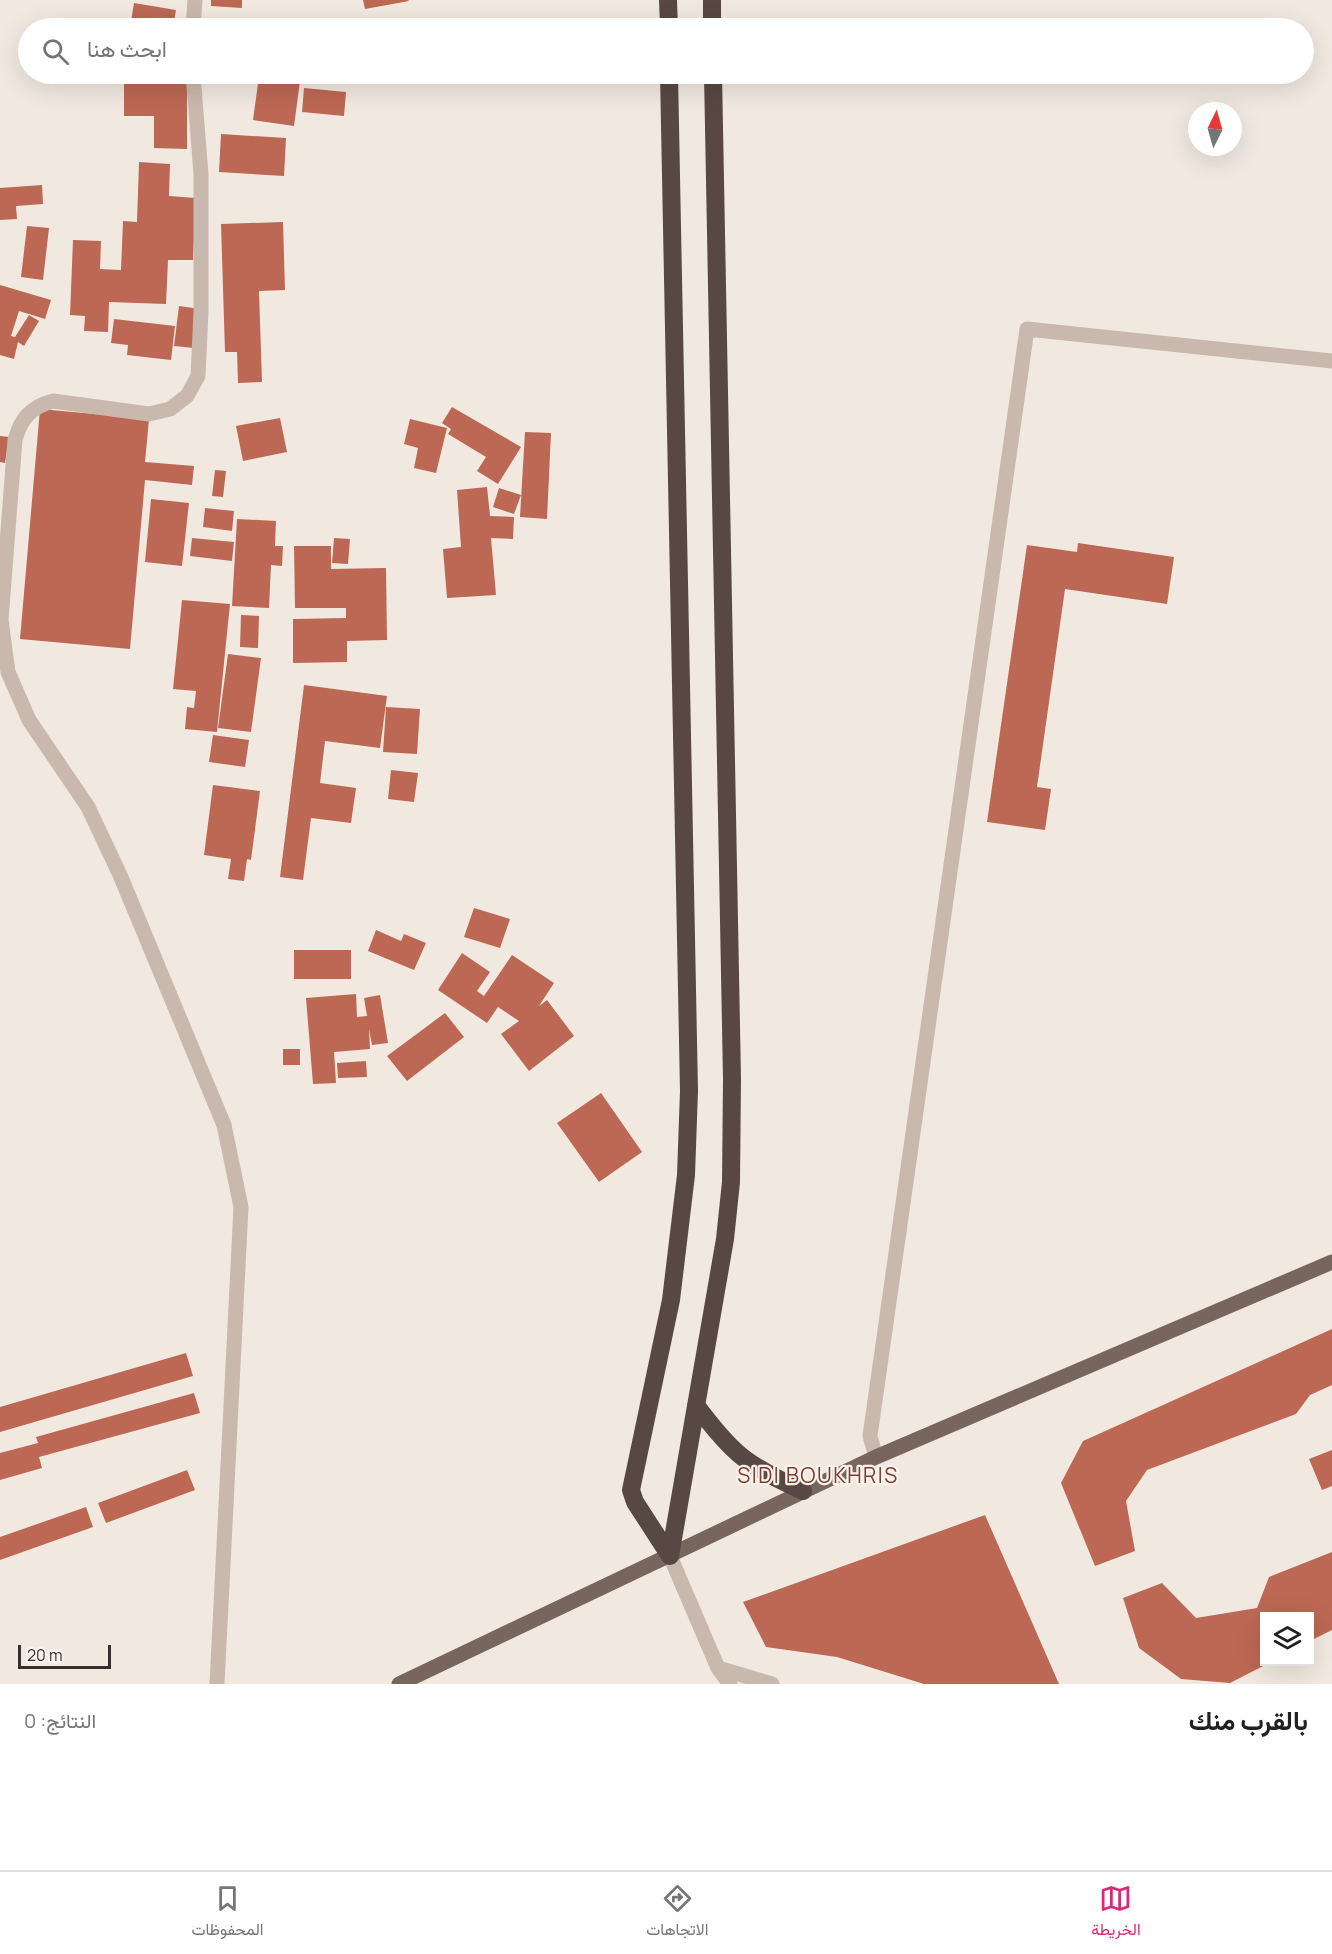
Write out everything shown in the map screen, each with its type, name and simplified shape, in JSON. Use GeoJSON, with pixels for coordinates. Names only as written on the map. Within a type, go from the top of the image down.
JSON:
{"type":"FeatureCollection","features":[{"type":"Feature","properties":{"kind":"highway"},"geometry":{"type":"LineString","coordinates":[[668,0],[669,18]]}},
{"type":"Feature","properties":{"kind":"highway"},"geometry":{"type":"LineString","coordinates":[[712,0],[712,18]]}},
{"type":"Feature","properties":{"kind":"highway"},"geometry":{"type":"LineString","coordinates":[[669,84],[689,1090],[686,1175],[671,1300],[631,1490],[635,1502],[670,1556]]}},
{"type":"Feature","properties":{"kind":"highway"},"geometry":{"type":"LineString","coordinates":[[670,1556],[725,1239],[731,1182],[731,1067],[713,84]]}},
{"type":"Feature","properties":{"kind":"highway"},"geometry":{"type":"LineString","coordinates":[[696,1405],[734,1453],[760,1470],[803,1491]]}},
{"type":"Feature","properties":{"kind":"main road"},"geometry":{"type":"LineString","coordinates":[[399,1684],[876,1457],[1332,1263]]}},
{"type":"Feature","properties":{"kind":"street"},"geometry":{"type":"LineString","coordinates":[[194,18],[195,0]]}},
{"type":"Feature","properties":{"kind":"street"},"geometry":{"type":"LineString","coordinates":[[194,84],[201,174],[201,312],[198,376],[187,396],[170,409],[149,414],[127,414],[53,401],[39,405],[27,414],[19,426],[15,440],[1,620],[8,672],[29,720],[88,807],[120,874],[224,1125],[241,1207],[217,1684]]}},
{"type":"Feature","properties":{"kind":"street"},"geometry":{"type":"LineString","coordinates":[[876,1457],[870,1436],[1027,329],[1332,361]]}},
{"type":"Feature","properties":{"kind":"street"},"geometry":{"type":"LineString","coordinates":[[670,1556],[718,1668],[730,1684]]}},
{"type":"Feature","properties":{"kind":"street"},"geometry":{"type":"LineString","coordinates":[[718,1668],[772,1684]]}},
{"type":"Feature","properties":{"kind":"building"},"geometry":{"type":"Polygon","coordinates":[[[211,0],[242,0],[242,8],[211,6],[211,0]]]}},
{"type":"Feature","properties":{"kind":"building"},"geometry":{"type":"Polygon","coordinates":[[[363,0],[408,0],[409,1],[365,9],[363,0]]]}},
{"type":"Feature","properties":{"kind":"building"},"geometry":{"type":"Polygon","coordinates":[[[134,3],[176,10],[175,18],[132,18],[134,3]]]}},
{"type":"Feature","properties":{"kind":"building"},"geometry":{"type":"Polygon","coordinates":[[[124,84],[187,84],[187,149],[154,148],[154,116],[124,116],[124,84]]]}},
{"type":"Feature","properties":{"kind":"building"},"geometry":{"type":"Polygon","coordinates":[[[258,84],[300,84],[294,126],[253,120],[258,84]]]}},
{"type":"Feature","properties":{"kind":"building"},"geometry":{"type":"Polygon","coordinates":[[[304,88],[346,92],[344,116],[302,112],[304,88]]]}},
{"type":"Feature","properties":{"kind":"building"},"geometry":{"type":"Polygon","coordinates":[[[221,134],[286,138],[284,176],[219,172],[221,134]]]}},
{"type":"Feature","properties":{"kind":"building"},"geometry":{"type":"Polygon","coordinates":[[[139,162],[170,164],[169,196],[196,198],[193,260],[168,260],[166,304],[109,302],[108,332],[84,331],[85,316],[70,315],[73,240],[101,241],[100,269],[121,270],[123,221],[137,222],[139,162]]]}},
{"type":"Feature","properties":{"kind":"building"},"geometry":{"type":"Polygon","coordinates":[[[42,185],[43,204],[16,206],[17,219],[0,220],[0,188],[42,185]]]}},
{"type":"Feature","properties":{"kind":"building"},"geometry":{"type":"Polygon","coordinates":[[[283,222],[285,290],[259,291],[262,382],[238,383],[237,352],[225,352],[221,224],[283,222]]]}},
{"type":"Feature","properties":{"kind":"building"},"geometry":{"type":"Polygon","coordinates":[[[27,226],[49,228],[43,280],[21,277],[27,226]]]}},
{"type":"Feature","properties":{"kind":"building"},"geometry":{"type":"Polygon","coordinates":[[[0,285],[51,300],[45,319],[19,311],[11,336],[15,337],[29,315],[39,321],[24,346],[18,342],[14,359],[0,355],[0,285]]]}},
{"type":"Feature","properties":{"kind":"building"},"geometry":{"type":"Polygon","coordinates":[[[179,306],[200,309],[194,348],[174,346],[179,306]]]}},
{"type":"Feature","properties":{"kind":"building"},"geometry":{"type":"Polygon","coordinates":[[[114,319],[175,326],[171,360],[127,355],[128,345],[111,343],[114,319]]]}},
{"type":"Feature","properties":{"kind":"building"},"geometry":{"type":"Polygon","coordinates":[[[452,407],[521,447],[498,484],[477,471],[486,457],[448,434],[451,429],[442,423],[452,407]]]}},
{"type":"Feature","properties":{"kind":"building"},"geometry":{"type":"Polygon","coordinates":[[[40,409],[149,419],[145,462],[194,466],[192,485],[145,480],[130,649],[20,639],[40,409]]]}},
{"type":"Feature","properties":{"kind":"building"},"geometry":{"type":"Polygon","coordinates":[[[280,418],[287,452],[243,461],[236,426],[280,418]]]}},
{"type":"Feature","properties":{"kind":"building"},"geometry":{"type":"Polygon","coordinates":[[[410,419],[447,428],[436,473],[414,468],[418,448],[404,444],[410,419]]]}},
{"type":"Feature","properties":{"kind":"building"},"geometry":{"type":"Polygon","coordinates":[[[525,432],[551,433],[547,519],[520,517],[525,432]]]}},
{"type":"Feature","properties":{"kind":"building"},"geometry":{"type":"Polygon","coordinates":[[[0,436],[9,437],[5,463],[0,462],[0,436]]]}},
{"type":"Feature","properties":{"kind":"building"},"geometry":{"type":"Polygon","coordinates":[[[215,470],[226,471],[223,497],[212,496],[215,470]]]}},
{"type":"Feature","properties":{"kind":"building"},"geometry":{"type":"Polygon","coordinates":[[[487,487],[490,516],[514,517],[513,539],[491,538],[496,595],[447,598],[443,549],[461,547],[457,490],[487,487]]]}},
{"type":"Feature","properties":{"kind":"building"},"geometry":{"type":"Polygon","coordinates":[[[499,488],[521,495],[514,514],[493,507],[499,488]]]}},
{"type":"Feature","properties":{"kind":"building"},"geometry":{"type":"Polygon","coordinates":[[[151,499],[189,503],[182,566],[145,562],[151,499]]]}},
{"type":"Feature","properties":{"kind":"building"},"geometry":{"type":"Polygon","coordinates":[[[205,508],[234,511],[232,531],[203,527],[205,508]]]}},
{"type":"Feature","properties":{"kind":"building"},"geometry":{"type":"Polygon","coordinates":[[[237,519],[276,521],[275,546],[283,546],[282,566],[271,565],[269,608],[232,606],[237,519]]]}},
{"type":"Feature","properties":{"kind":"building"},"geometry":{"type":"Polygon","coordinates":[[[192,538],[234,542],[232,561],[190,556],[192,538]]]}},
{"type":"Feature","properties":{"kind":"building"},"geometry":{"type":"Polygon","coordinates":[[[334,538],[350,539],[348,564],[332,563],[334,538]]]}},
{"type":"Feature","properties":{"kind":"building"},"geometry":{"type":"Polygon","coordinates":[[[1078,543],[1174,557],[1167,604],[1065,589],[1037,787],[1051,789],[1045,830],[987,822],[1027,545],[1077,552],[1078,543]]]}},
{"type":"Feature","properties":{"kind":"building"},"geometry":{"type":"Polygon","coordinates":[[[294,546],[331,546],[331,569],[386,568],[387,640],[347,641],[347,662],[293,663],[293,619],[346,618],[346,608],[295,608],[294,546]]]}},
{"type":"Feature","properties":{"kind":"building"},"geometry":{"type":"Polygon","coordinates":[[[182,600],[230,604],[217,732],[185,729],[187,707],[194,708],[196,691],[173,689],[182,600]]]}},
{"type":"Feature","properties":{"kind":"building"},"geometry":{"type":"Polygon","coordinates":[[[241,615],[259,616],[258,648],[240,647],[241,615]]]}},
{"type":"Feature","properties":{"kind":"building"},"geometry":{"type":"Polygon","coordinates":[[[228,654],[261,658],[251,732],[218,728],[228,654]]]}},
{"type":"Feature","properties":{"kind":"building"},"geometry":{"type":"Polygon","coordinates":[[[304,685],[387,696],[380,748],[325,741],[320,783],[356,788],[351,823],[311,818],[303,880],[280,877],[304,685]]]}},
{"type":"Feature","properties":{"kind":"building"},"geometry":{"type":"Polygon","coordinates":[[[386,707],[420,709],[417,754],[383,752],[386,707]]]}},
{"type":"Feature","properties":{"kind":"building"},"geometry":{"type":"Polygon","coordinates":[[[213,735],[249,740],[245,767],[209,762],[213,735]]]}},
{"type":"Feature","properties":{"kind":"building"},"geometry":{"type":"Polygon","coordinates":[[[391,770],[418,773],[414,802],[388,799],[391,770]]]}},
{"type":"Feature","properties":{"kind":"building"},"geometry":{"type":"Polygon","coordinates":[[[213,785],[260,791],[251,860],[247,859],[244,881],[228,879],[231,859],[204,855],[213,785]]]}},
{"type":"Feature","properties":{"kind":"building"},"geometry":{"type":"Polygon","coordinates":[[[474,908],[510,919],[500,948],[464,937],[474,908]]]}},
{"type":"Feature","properties":{"kind":"building"},"geometry":{"type":"Polygon","coordinates":[[[376,930],[401,941],[404,934],[426,943],[414,970],[368,951],[376,930]]]}},
{"type":"Feature","properties":{"kind":"building"},"geometry":{"type":"Polygon","coordinates":[[[294,950],[351,950],[351,979],[294,979],[294,950]]]}},
{"type":"Feature","properties":{"kind":"building"},"geometry":{"type":"Polygon","coordinates":[[[462,953],[490,972],[477,991],[484,996],[512,955],[554,983],[539,1006],[547,1000],[574,1036],[529,1071],[501,1034],[519,1021],[498,1007],[487,1023],[438,990],[462,953]]]}},
{"type":"Feature","properties":{"kind":"building"},"geometry":{"type":"Polygon","coordinates":[[[356,994],[357,1017],[367,1016],[364,998],[380,995],[388,1043],[372,1045],[369,1029],[370,1049],[334,1052],[336,1083],[313,1084],[306,998],[356,994]]]}},
{"type":"Feature","properties":{"kind":"building"},"geometry":{"type":"Polygon","coordinates":[[[445,1013],[464,1037],[407,1081],[387,1056],[445,1013]]]}},
{"type":"Feature","properties":{"kind":"building"},"geometry":{"type":"Polygon","coordinates":[[[283,1049],[300,1049],[300,1065],[283,1065],[283,1049]]]}},
{"type":"Feature","properties":{"kind":"building"},"geometry":{"type":"Polygon","coordinates":[[[366,1061],[367,1077],[338,1078],[337,1063],[366,1061]]]}},
{"type":"Feature","properties":{"kind":"building"},"geometry":{"type":"Polygon","coordinates":[[[601,1093],[642,1152],[599,1182],[557,1123],[601,1093]]]}},
{"type":"Feature","properties":{"kind":"building"},"geometry":{"type":"Polygon","coordinates":[[[1332,1329],[1332,1385],[1310,1395],[1296,1414],[1147,1470],[1126,1501],[1135,1551],[1095,1566],[1061,1483],[1083,1441],[1332,1329]]]}},
{"type":"Feature","properties":{"kind":"building"},"geometry":{"type":"Polygon","coordinates":[[[186,1353],[193,1376],[0,1432],[0,1407],[186,1353]]]}},
{"type":"Feature","properties":{"kind":"building"},"geometry":{"type":"Polygon","coordinates":[[[194,1393],[200,1413],[39,1457],[42,1468],[0,1480],[0,1453],[38,1443],[36,1437],[194,1393]]]}},
{"type":"Feature","properties":{"kind":"building"},"geometry":{"type":"Polygon","coordinates":[[[1332,1450],[1332,1486],[1322,1490],[1309,1459],[1332,1450]]]}},
{"type":"Feature","properties":{"kind":"building"},"geometry":{"type":"Polygon","coordinates":[[[187,1470],[195,1490],[106,1523],[98,1503],[187,1470]]]}},
{"type":"Feature","properties":{"kind":"building"},"geometry":{"type":"Polygon","coordinates":[[[86,1507],[93,1527],[0,1560],[0,1537],[86,1507]]]}},
{"type":"Feature","properties":{"kind":"building"},"geometry":{"type":"Polygon","coordinates":[[[985,1515],[1059,1684],[924,1684],[837,1657],[766,1647],[743,1602],[985,1515]]]}},
{"type":"Feature","properties":{"kind":"building"},"geometry":{"type":"Polygon","coordinates":[[[1332,1552],[1332,1630],[1314,1639],[1314,1612],[1260,1612],[1260,1666],[1263,1666],[1230,1683],[1181,1679],[1139,1648],[1123,1598],[1162,1583],[1196,1618],[1257,1608],[1269,1577],[1332,1552]]]}},
{"type":"Feature","properties":{"kind":"district","name":"SIDI BOUKHRIS"},"geometry":{"type":"Point","coordinates":[818,1475]}}]}
